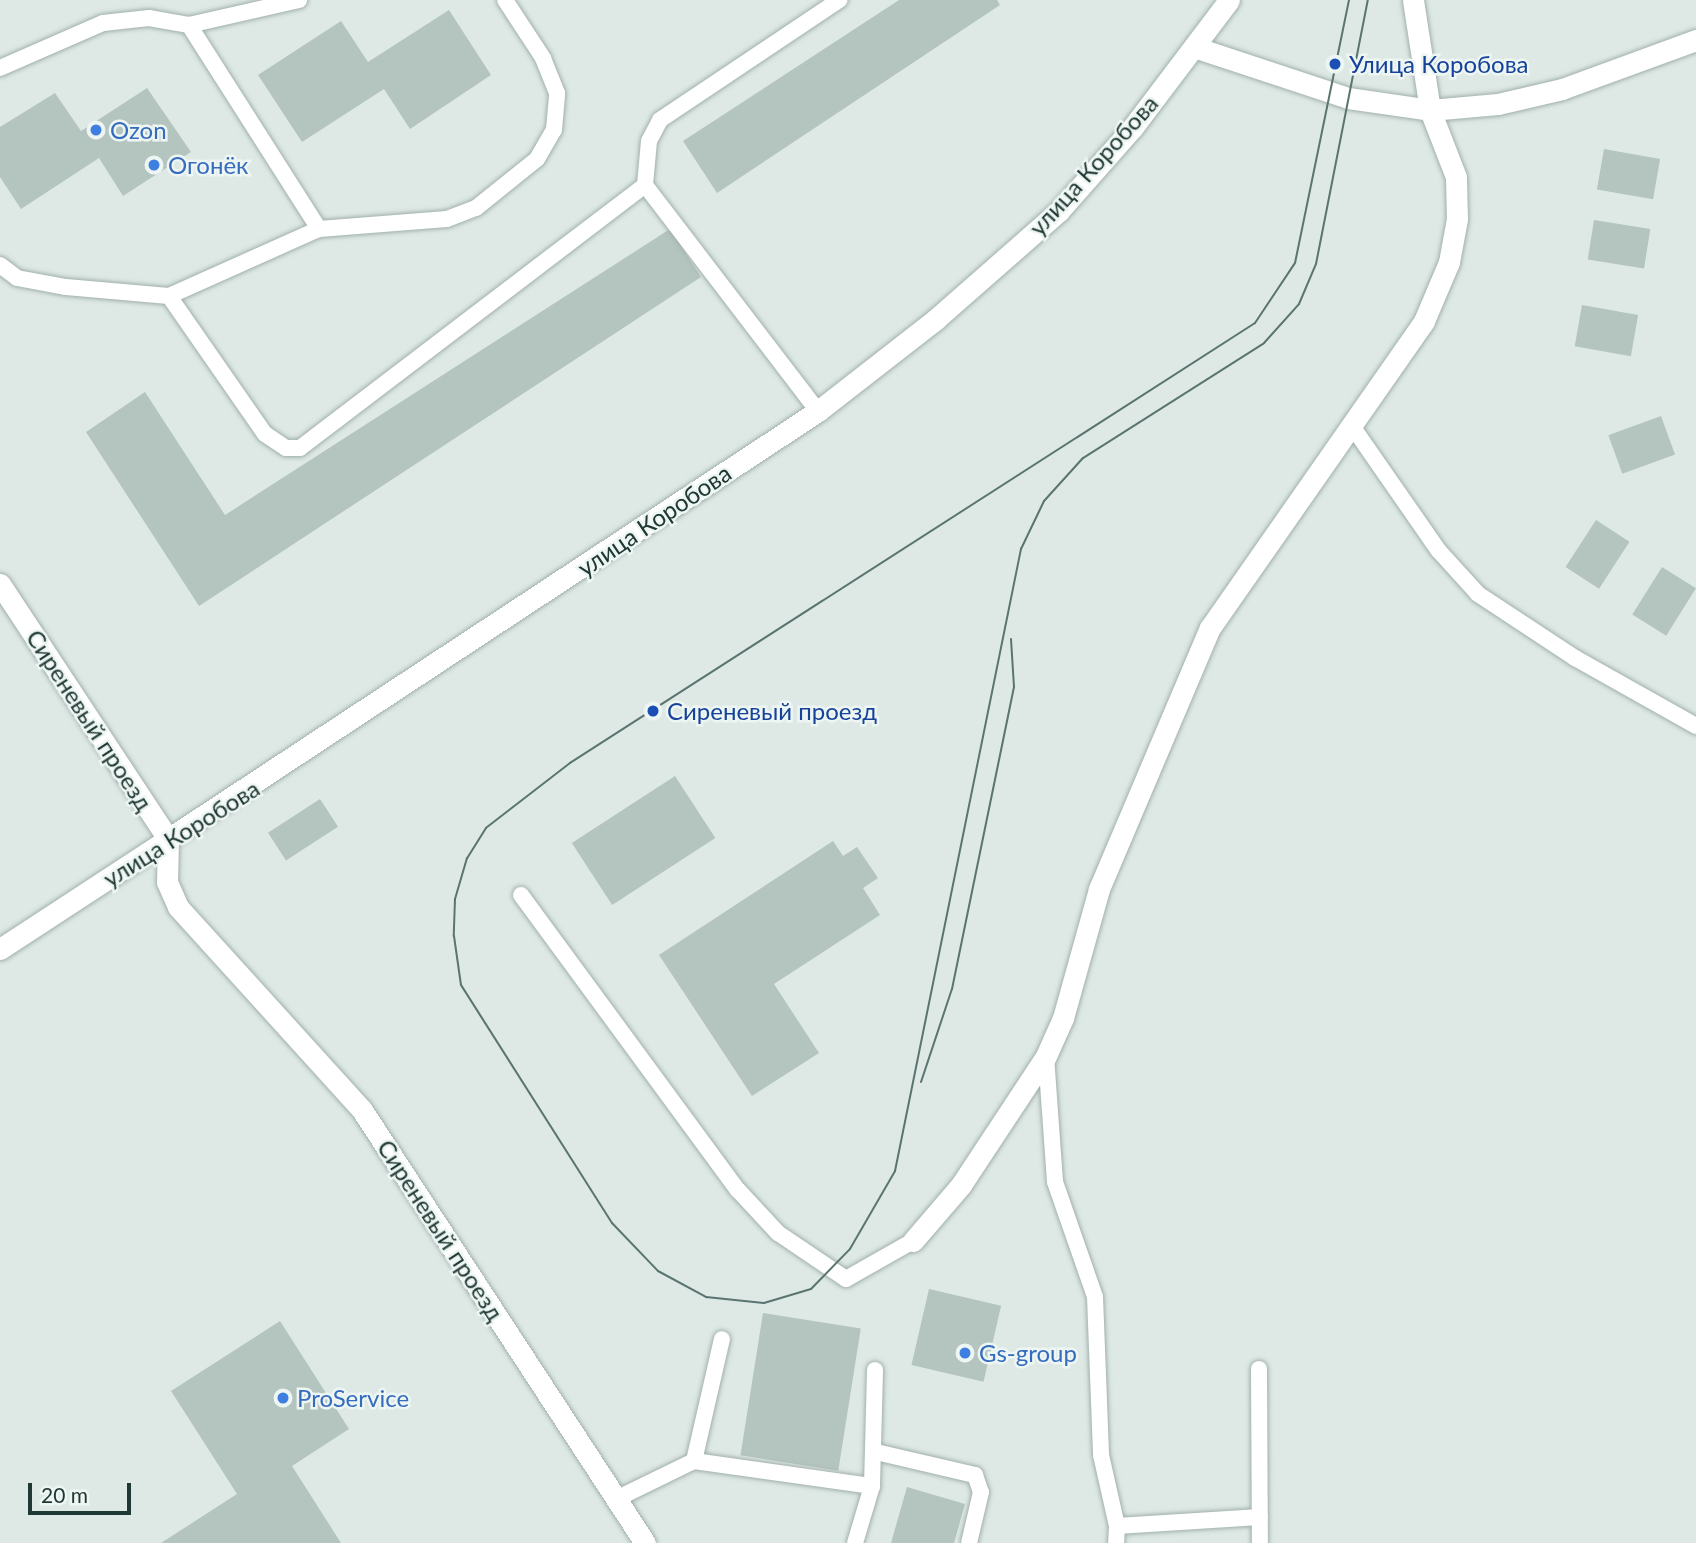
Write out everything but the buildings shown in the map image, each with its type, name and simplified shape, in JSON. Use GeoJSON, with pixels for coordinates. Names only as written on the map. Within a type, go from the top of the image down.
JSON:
{"type":"FeatureCollection","features":[{"type":"Feature","properties":{"kind":"street","name":"улица Коробова"},"geometry":{"type":"LineString","coordinates":[[0,949],[168,839],[226,805],[818,411],[936,319],[1059,211],[1133,127],[1229,0]]}},
{"type":"Feature","properties":{"kind":"street"},"geometry":{"type":"LineString","coordinates":[[914,1241],[961,1185],[1046,1056],[1063,1018],[1100,889],[1210,628],[1283,518],[1352,426],[1424,321],[1449,262],[1457,219],[1456,177],[1430,110],[1413,0]]}},
{"type":"Feature","properties":{"kind":"street"},"geometry":{"type":"LineString","coordinates":[[1194,47],[1348,98],[1430,110],[1498,104],[1562,89],[1696,40]]}},
{"type":"Feature","properties":{"kind":"street","name":"Сиреневый проезд"},"geometry":{"type":"LineString","coordinates":[[0,584],[168,839],[167,882],[178,907],[362,1110],[645,1543]]}},
{"type":"Feature","properties":{"kind":"lane"},"geometry":{"type":"LineString","coordinates":[[0,68],[103,23],[149,18],[189,25],[299,0]]}},
{"type":"Feature","properties":{"kind":"lane"},"geometry":{"type":"LineString","coordinates":[[0,265],[16,278],[66,287],[169,296],[319,229],[447,219],[476,208],[537,159],[554,130],[557,93],[542,58],[505,0]]}},
{"type":"Feature","properties":{"kind":"lane"},"geometry":{"type":"LineString","coordinates":[[818,411],[645,185],[649,141],[660,120],[839,0]]}},
{"type":"Feature","properties":{"kind":"lane"},"geometry":{"type":"LineString","coordinates":[[189,25],[319,229]]}},
{"type":"Feature","properties":{"kind":"lane"},"geometry":{"type":"LineString","coordinates":[[169,296],[265,434],[286,448],[300,448],[645,185]]}},
{"type":"Feature","properties":{"kind":"lane"},"geometry":{"type":"LineString","coordinates":[[1352,426],[1439,551],[1478,594],[1575,658],[1696,726]]}},
{"type":"Feature","properties":{"kind":"lane"},"geometry":{"type":"LineString","coordinates":[[521,895],[738,1190],[778,1233],[846,1279],[914,1241]]}},
{"type":"Feature","properties":{"kind":"lane"},"geometry":{"type":"LineString","coordinates":[[1046,1056],[1055,1182],[1095,1297],[1101,1455],[1117,1535],[1260,1517]]}},
{"type":"Feature","properties":{"kind":"lane"},"geometry":{"type":"LineString","coordinates":[[694,1461],[722,1339]]}},
{"type":"Feature","properties":{"kind":"lane"},"geometry":{"type":"LineString","coordinates":[[1259,1369],[1260,1543]]}},
{"type":"Feature","properties":{"kind":"lane"},"geometry":{"type":"LineString","coordinates":[[855,1543],[872,1486],[876,1452],[875,1370]]}},
{"type":"Feature","properties":{"kind":"lane"},"geometry":{"type":"LineString","coordinates":[[876,1452],[975,1475],[981,1492],[969,1543]]}},
{"type":"Feature","properties":{"kind":"lane"},"geometry":{"type":"LineString","coordinates":[[616,1499],[694,1461],[872,1486]]}},
{"type":"Feature","properties":{"kind":"tram line"},"geometry":{"type":"LineString","coordinates":[[1349,0],[1295,263],[1255,323],[570,763],[486,828],[467,858],[455,899],[454,936],[461,985],[612,1223],[658,1271],[706,1297],[764,1303],[811,1289],[850,1249],[895,1171],[1021,549],[1044,501],[1083,458],[1264,343],[1299,304],[1316,264],[1368,0]]}},
{"type":"Feature","properties":{"kind":"tram line"},"geometry":{"type":"LineString","coordinates":[[921,1082],[952,989],[1014,687],[1011,639]]}},
{"type":"Feature","properties":{"kind":"place","name":"Улица Коробова"},"geometry":{"type":"Point","coordinates":[1335,64]}},
{"type":"Feature","properties":{"kind":"place","name":"Ozon"},"geometry":{"type":"Point","coordinates":[96,130]}},
{"type":"Feature","properties":{"kind":"place","name":"Огонёк"},"geometry":{"type":"Point","coordinates":[154,165]}},
{"type":"Feature","properties":{"kind":"place","name":"Сиреневый проезд"},"geometry":{"type":"Point","coordinates":[653,711]}},
{"type":"Feature","properties":{"kind":"place","name":"Gs-group"},"geometry":{"type":"Point","coordinates":[965,1353]}},
{"type":"Feature","properties":{"kind":"place","name":"ProService"},"geometry":{"type":"Point","coordinates":[283,1398]}}]}
